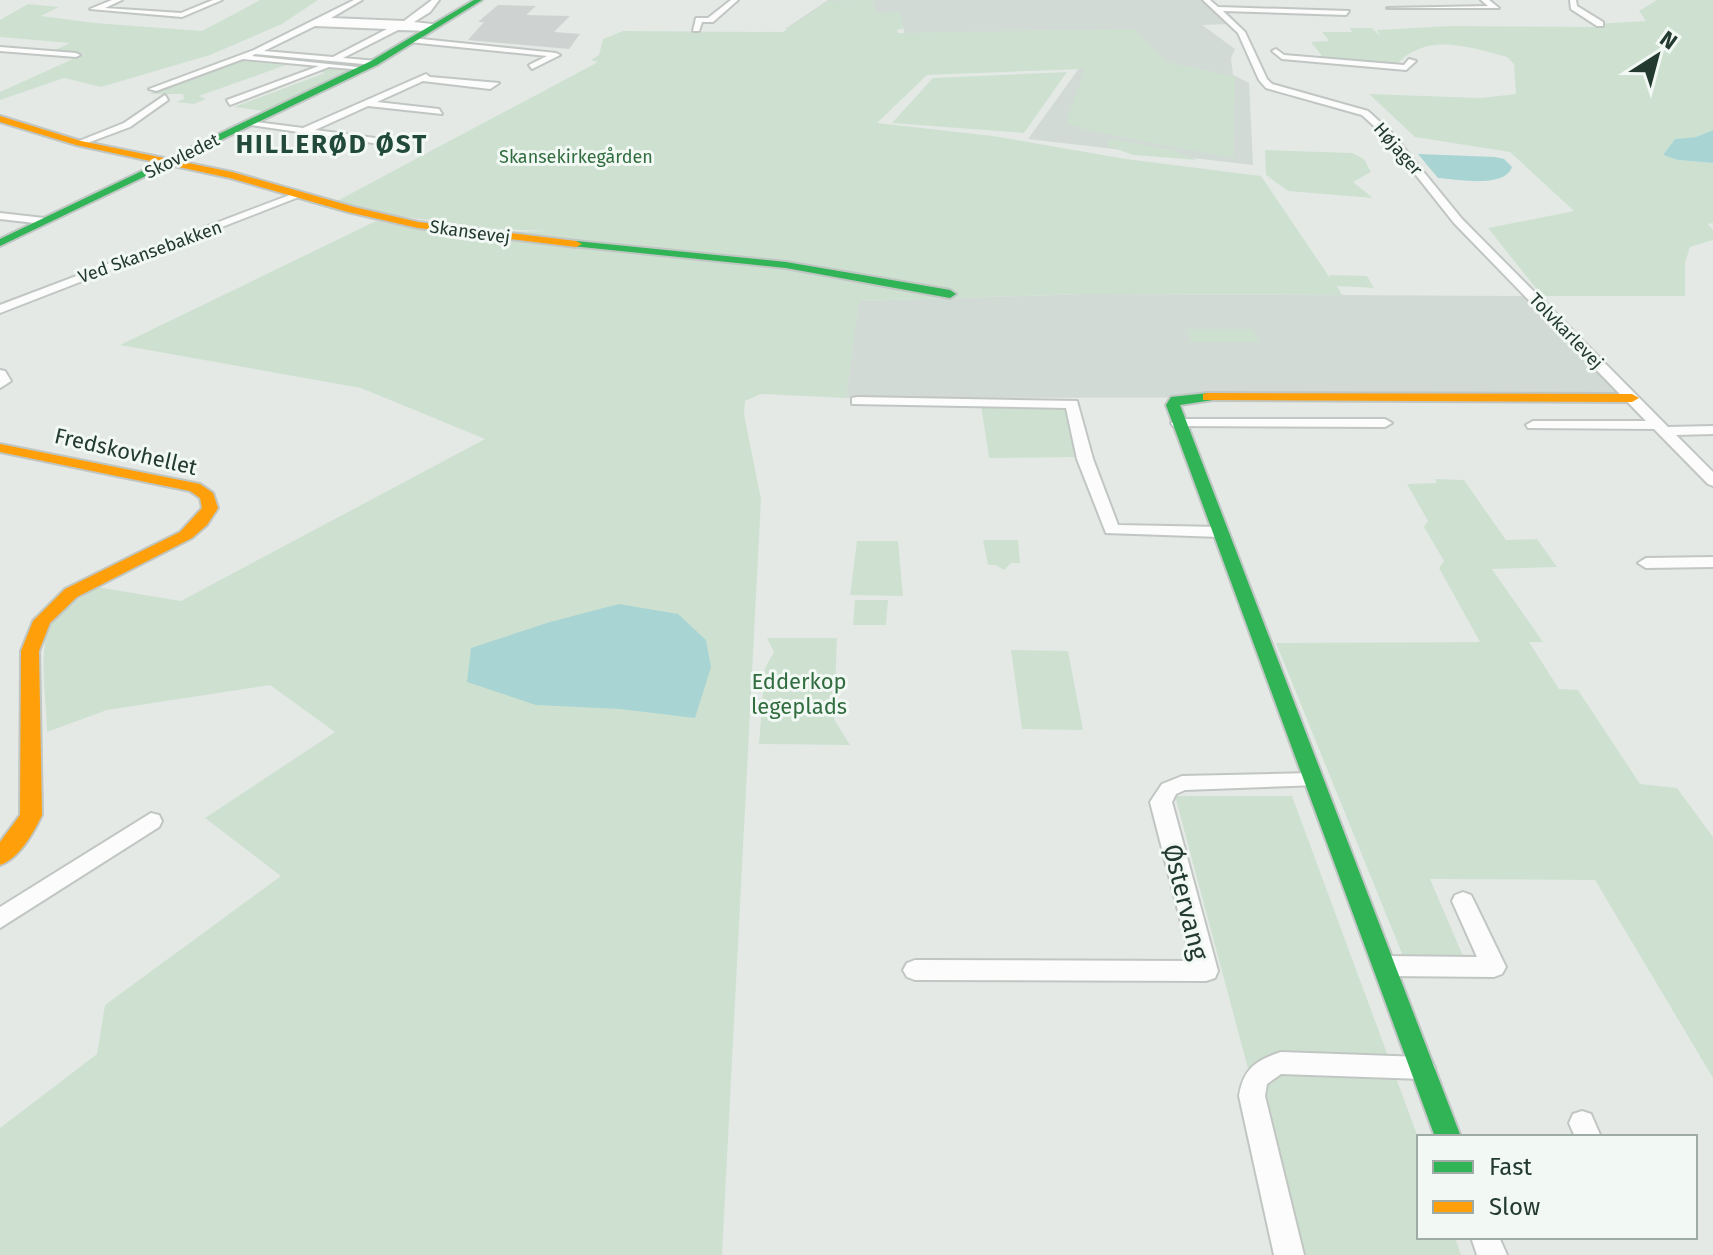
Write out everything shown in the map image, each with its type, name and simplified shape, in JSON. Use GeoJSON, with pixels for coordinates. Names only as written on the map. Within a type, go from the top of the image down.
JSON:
{"type":"FeatureCollection","features":[{"type":"Feature","properties":{"kind":"street"},"geometry":{"type":"LineString","coordinates":[[119,0],[94,9],[182,15],[219,0]]}},
{"type":"Feature","properties":{"kind":"street","name":"Skovledet"},"geometry":{"type":"LineString","coordinates":[[153,89],[254,52],[359,0]]}},
{"type":"Feature","properties":{"kind":"street","name":"Skovledet"},"geometry":{"type":"LineString","coordinates":[[0,243],[368,65],[436,0]]}},
{"type":"Feature","properties":{"kind":"street","name":"Skovledet"},"geometry":{"type":"LineString","coordinates":[[318,22],[405,30],[434,27],[479,0]]}},
{"type":"Feature","properties":{"kind":"street"},"geometry":{"type":"LineString","coordinates":[[696,29],[699,20],[710,20],[735,0]]}},
{"type":"Feature","properties":{"kind":"street","name":"Højager"},"geometry":{"type":"LineString","coordinates":[[1206,0],[1241,32],[1263,80],[1269,86],[1290,94],[1350,106],[1365,113],[1388,134],[1458,221],[1475,237]]}},
{"type":"Feature","properties":{"kind":"street"},"geometry":{"type":"LineString","coordinates":[[1391,8],[1495,8],[1484,0]]}},
{"type":"Feature","properties":{"kind":"street"},"geometry":{"type":"LineString","coordinates":[[1569,1],[1600,24]]}},
{"type":"Feature","properties":{"kind":"street"},"geometry":{"type":"LineString","coordinates":[[1216,9],[1346,13]]}},
{"type":"Feature","properties":{"kind":"street"},"geometry":{"type":"LineString","coordinates":[[405,30],[487,48],[556,55],[532,67]]}},
{"type":"Feature","properties":{"kind":"street","name":"Skovledet"},"geometry":{"type":"LineString","coordinates":[[230,102],[405,30]]}},
{"type":"Feature","properties":{"kind":"street"},"geometry":{"type":"LineString","coordinates":[[1268,40],[1282,57],[1406,68],[1412,61]]}},
{"type":"Feature","properties":{"kind":"street"},"geometry":{"type":"LineString","coordinates":[[463,59],[487,48]]}},
{"type":"Feature","properties":{"kind":"street"},"geometry":{"type":"LineString","coordinates":[[0,49],[76,55]]}},
{"type":"Feature","properties":{"kind":"street"},"geometry":{"type":"LineString","coordinates":[[1251,50],[1276,51]]}},
{"type":"Feature","properties":{"kind":"street","name":"Skovledet"},"geometry":{"type":"LineString","coordinates":[[254,52],[332,62]]}},
{"type":"Feature","properties":{"kind":"street","name":"Skovledet"},"geometry":{"type":"LineString","coordinates":[[242,57],[368,65]]}},
{"type":"Feature","properties":{"kind":"street"},"geometry":{"type":"LineString","coordinates":[[305,131],[424,77],[490,86],[495,83]]}},
{"type":"Feature","properties":{"kind":"street"},"geometry":{"type":"LineString","coordinates":[[79,143],[127,125],[165,98]]}},
{"type":"Feature","properties":{"kind":"street"},"geometry":{"type":"LineString","coordinates":[[367,103],[439,112]]}},
{"type":"Feature","properties":{"kind":"street","name":"Skansevej"},"geometry":{"type":"LineString","coordinates":[[0,119],[79,143],[232,175],[384,218],[463,232],[786,265],[950,294]]}},
{"type":"Feature","properties":{"kind":"street"},"geometry":{"type":"LineString","coordinates":[[249,124],[387,142]]}},
{"type":"Feature","properties":{"kind":"street","name":"Ved Skansebakken"},"geometry":{"type":"LineString","coordinates":[[0,309],[299,195]]}},
{"type":"Feature","properties":{"kind":"street"},"geometry":{"type":"LineString","coordinates":[[0,216],[44,221]]}},
{"type":"Feature","properties":{"kind":"street","name":"Tolvkarlevej"},"geometry":{"type":"LineString","coordinates":[[1475,237],[1713,481]]}},
{"type":"Feature","properties":{"kind":"street"},"geometry":{"type":"LineString","coordinates":[[0,374],[4,381],[0,384]]}},
{"type":"Feature","properties":{"kind":"street"},"geometry":{"type":"LineString","coordinates":[[1447,1135],[1173,405],[1176,400],[1185,397],[1632,398]]}},
{"type":"Feature","properties":{"kind":"street"},"geometry":{"type":"LineString","coordinates":[[857,401],[1072,404],[1085,459],[1112,530],[1220,532]]}},
{"type":"Feature","properties":{"kind":"street"},"geometry":{"type":"LineString","coordinates":[[1178,423],[1385,423]]}},
{"type":"Feature","properties":{"kind":"street"},"geometry":{"type":"LineString","coordinates":[[1533,425],[1713,430]]}},
{"type":"Feature","properties":{"kind":"street","name":"Fredskovhellet"},"geometry":{"type":"LineString","coordinates":[[0,448],[195,487],[207,496],[210,508],[201,522],[186,535],[71,593],[42,621],[30,651],[31,815],[25,828],[0,857]]}},
{"type":"Feature","properties":{"kind":"street"},"geometry":{"type":"LineString","coordinates":[[1646,563],[1713,562]]}},
{"type":"Feature","properties":{"kind":"street","name":"Østervang"},"geometry":{"type":"LineString","coordinates":[[915,970],[1206,971],[1161,802],[1169,789],[1182,783],[1312,780]]}},
{"type":"Feature","properties":{"kind":"street"},"geometry":{"type":"LineString","coordinates":[[0,919],[151,821]]}},
{"type":"Feature","properties":{"kind":"street"},"geometry":{"type":"LineString","coordinates":[[1386,966],[1494,967],[1463,901]]}},
{"type":"Feature","properties":{"kind":"street"},"geometry":{"type":"LineString","coordinates":[[1289,1255],[1252,1096],[1253,1079],[1262,1069],[1281,1063],[1422,1068]]}},
{"type":"Feature","properties":{"kind":"shaded area"},"geometry":{"type":"Polygon","coordinates":[[[828,0],[1203,0],[1229,24],[1202,25],[1235,49],[1231,58],[1233,75],[1249,83],[1253,165],[1028,139],[1080,67],[912,68],[903,27],[785,29],[828,0]]]}},
{"type":"Feature","properties":{"kind":"shaded area"},"geometry":{"type":"Polygon","coordinates":[[[1085,294],[1542,296],[1640,397],[846,398],[858,301],[1085,294]]]}},
{"type":"Feature","properties":{"kind":"green space"},"geometry":{"type":"Polygon","coordinates":[[[260,0],[318,0],[282,24],[210,55],[101,87],[64,78],[0,100],[0,92],[84,54],[53,51],[70,43],[0,37],[0,20],[28,4],[59,7],[41,16],[202,31],[260,0]]]}},
{"type":"Feature","properties":{"kind":"green space","name":"Skansekirkegården"},"geometry":{"type":"Polygon","coordinates":[[[872,0],[876,13],[899,12],[904,28],[897,30],[898,33],[1134,29],[1167,62],[1235,77],[1233,158],[1090,131],[1066,123],[1085,69],[927,75],[877,123],[993,136],[1126,159],[1261,176],[1330,278],[1330,275],[1367,276],[1374,288],[1337,286],[1342,295],[1085,294],[859,301],[846,398],[761,394],[745,401],[744,414],[761,499],[722,1255],[0,1255],[0,1128],[97,1054],[105,1005],[281,876],[205,818],[335,732],[270,685],[107,710],[47,732],[44,651],[53,622],[70,605],[97,587],[181,601],[485,439],[361,388],[120,345],[376,221],[442,233],[547,231],[496,229],[398,216],[337,201],[598,62],[591,60],[599,55],[603,39],[623,31],[783,32],[829,1],[872,0]]]}},
{"type":"Feature","properties":{"kind":"green space"},"geometry":{"type":"Polygon","coordinates":[[[1657,0],[1713,0],[1713,130],[1696,137],[1675,139],[1663,155],[1678,160],[1713,163],[1713,223],[1708,224],[1713,230],[1713,240],[1690,247],[1685,263],[1685,296],[1542,296],[1488,228],[1574,211],[1510,152],[1415,137],[1369,94],[1481,98],[1516,94],[1514,64],[1507,57],[1461,46],[1433,45],[1407,55],[1395,66],[1325,60],[1311,42],[1329,41],[1322,32],[1352,32],[1350,28],[1372,28],[1380,36],[1377,30],[1450,26],[1596,27],[1594,24],[1646,21],[1639,11],[1657,0]]]}},
{"type":"Feature","properties":{"kind":"green space"},"geometry":{"type":"Polygon","coordinates":[[[243,61],[286,65],[199,96],[206,99],[194,104],[176,102],[184,99],[183,94],[149,94],[243,61]]]}},
{"type":"Feature","properties":{"kind":"green space"},"geometry":{"type":"Polygon","coordinates":[[[329,67],[353,69],[264,111],[234,107],[325,73],[318,71],[329,67]]]}},
{"type":"Feature","properties":{"kind":"green space"},"geometry":{"type":"Polygon","coordinates":[[[1067,72],[1024,133],[892,123],[933,78],[1067,72]]]}},
{"type":"Feature","properties":{"kind":"green space"},"geometry":{"type":"Polygon","coordinates":[[[1111,139],[1172,150],[1197,160],[1133,155],[1106,145],[1111,139]]]}},
{"type":"Feature","properties":{"kind":"green space"},"geometry":{"type":"Polygon","coordinates":[[[1265,150],[1352,153],[1364,159],[1371,172],[1353,182],[1373,198],[1288,191],[1266,175],[1265,150]]]}},
{"type":"Feature","properties":{"kind":"green space"},"geometry":{"type":"Polygon","coordinates":[[[1186,329],[1253,329],[1260,342],[1192,342],[1186,329]]]}},
{"type":"Feature","properties":{"kind":"green space"},"geometry":{"type":"Polygon","coordinates":[[[981,405],[1064,405],[1078,457],[989,458],[981,405]]]}},
{"type":"Feature","properties":{"kind":"green space"},"geometry":{"type":"Polygon","coordinates":[[[1435,479],[1464,480],[1506,540],[1537,539],[1557,567],[1492,569],[1543,642],[1529,642],[1559,689],[1578,690],[1640,784],[1677,788],[1713,837],[1713,1078],[1595,880],[1430,879],[1463,956],[1403,956],[1276,643],[1480,642],[1439,568],[1444,561],[1424,527],[1428,521],[1407,484],[1437,483],[1435,479]]]}},
{"type":"Feature","properties":{"kind":"green space"},"geometry":{"type":"Polygon","coordinates":[[[983,540],[1018,540],[1020,563],[1011,563],[1004,570],[988,565],[983,540]]]}},
{"type":"Feature","properties":{"kind":"green space"},"geometry":{"type":"Polygon","coordinates":[[[857,541],[898,541],[903,596],[850,595],[857,541]]]}},
{"type":"Feature","properties":{"kind":"green space"},"geometry":{"type":"Polygon","coordinates":[[[855,600],[888,600],[886,625],[853,625],[855,600]]]}},
{"type":"Feature","properties":{"kind":"green space","name":"Edderkop legeplads"},"geometry":{"type":"Polygon","coordinates":[[[767,638],[837,638],[834,719],[850,745],[759,744],[765,668],[774,652],[767,638]]]}},
{"type":"Feature","properties":{"kind":"green space"},"geometry":{"type":"Polygon","coordinates":[[[1011,650],[1068,651],[1083,730],[1022,729],[1011,650]]]}},
{"type":"Feature","properties":{"kind":"green space"},"geometry":{"type":"Polygon","coordinates":[[[1175,796],[1292,796],[1417,1135],[1417,1239],[1456,1239],[1461,1255],[1298,1255],[1175,796]]]}},
{"type":"Feature","properties":{"kind":"water"},"geometry":{"type":"Polygon","coordinates":[[[1713,130],[1713,163],[1678,160],[1663,155],[1675,139],[1696,137],[1713,130]]]}},
{"type":"Feature","properties":{"kind":"water"},"geometry":{"type":"Polygon","coordinates":[[[1418,154],[1495,157],[1504,159],[1512,167],[1507,174],[1490,180],[1438,178],[1418,154]]]}},
{"type":"Feature","properties":{"kind":"water"},"geometry":{"type":"Polygon","coordinates":[[[619,604],[678,614],[706,640],[711,667],[695,718],[620,709],[536,705],[467,682],[471,648],[550,622],[619,604]]]}},
{"type":"Feature","properties":{"kind":"building"},"geometry":{"type":"Polygon","coordinates":[[[498,5],[536,6],[526,15],[570,16],[554,32],[580,34],[569,49],[468,40],[484,22],[478,22],[498,5]]]}},
{"type":"Feature","properties":{"kind":"traffic: fast"},"geometry":{"type":"LineString","coordinates":[[0,243],[374,63],[479,0]]}},
{"type":"Feature","properties":{"kind":"traffic: fast"},"geometry":{"type":"LineString","coordinates":[[576,244],[786,265],[950,294]]}},
{"type":"Feature","properties":{"kind":"traffic: fast"},"geometry":{"type":"LineString","coordinates":[[1208,397],[1176,400],[1173,405],[1447,1135]]}},
{"type":"Feature","properties":{"kind":"traffic: slow"},"geometry":{"type":"LineString","coordinates":[[0,119],[79,143],[232,175],[352,210],[418,225],[576,244]]}},
{"type":"Feature","properties":{"kind":"traffic: slow"},"geometry":{"type":"LineString","coordinates":[[1208,397],[1632,398]]}},
{"type":"Feature","properties":{"kind":"traffic: slow"},"geometry":{"type":"LineString","coordinates":[[0,448],[195,487],[207,496],[210,508],[201,522],[186,535],[71,593],[42,621],[30,651],[31,815],[25,828],[0,857]]}},
{"type":"Feature","properties":{"kind":"district","name":"HILLERØD ØST"},"geometry":{"type":"Point","coordinates":[332,144]}}]}
